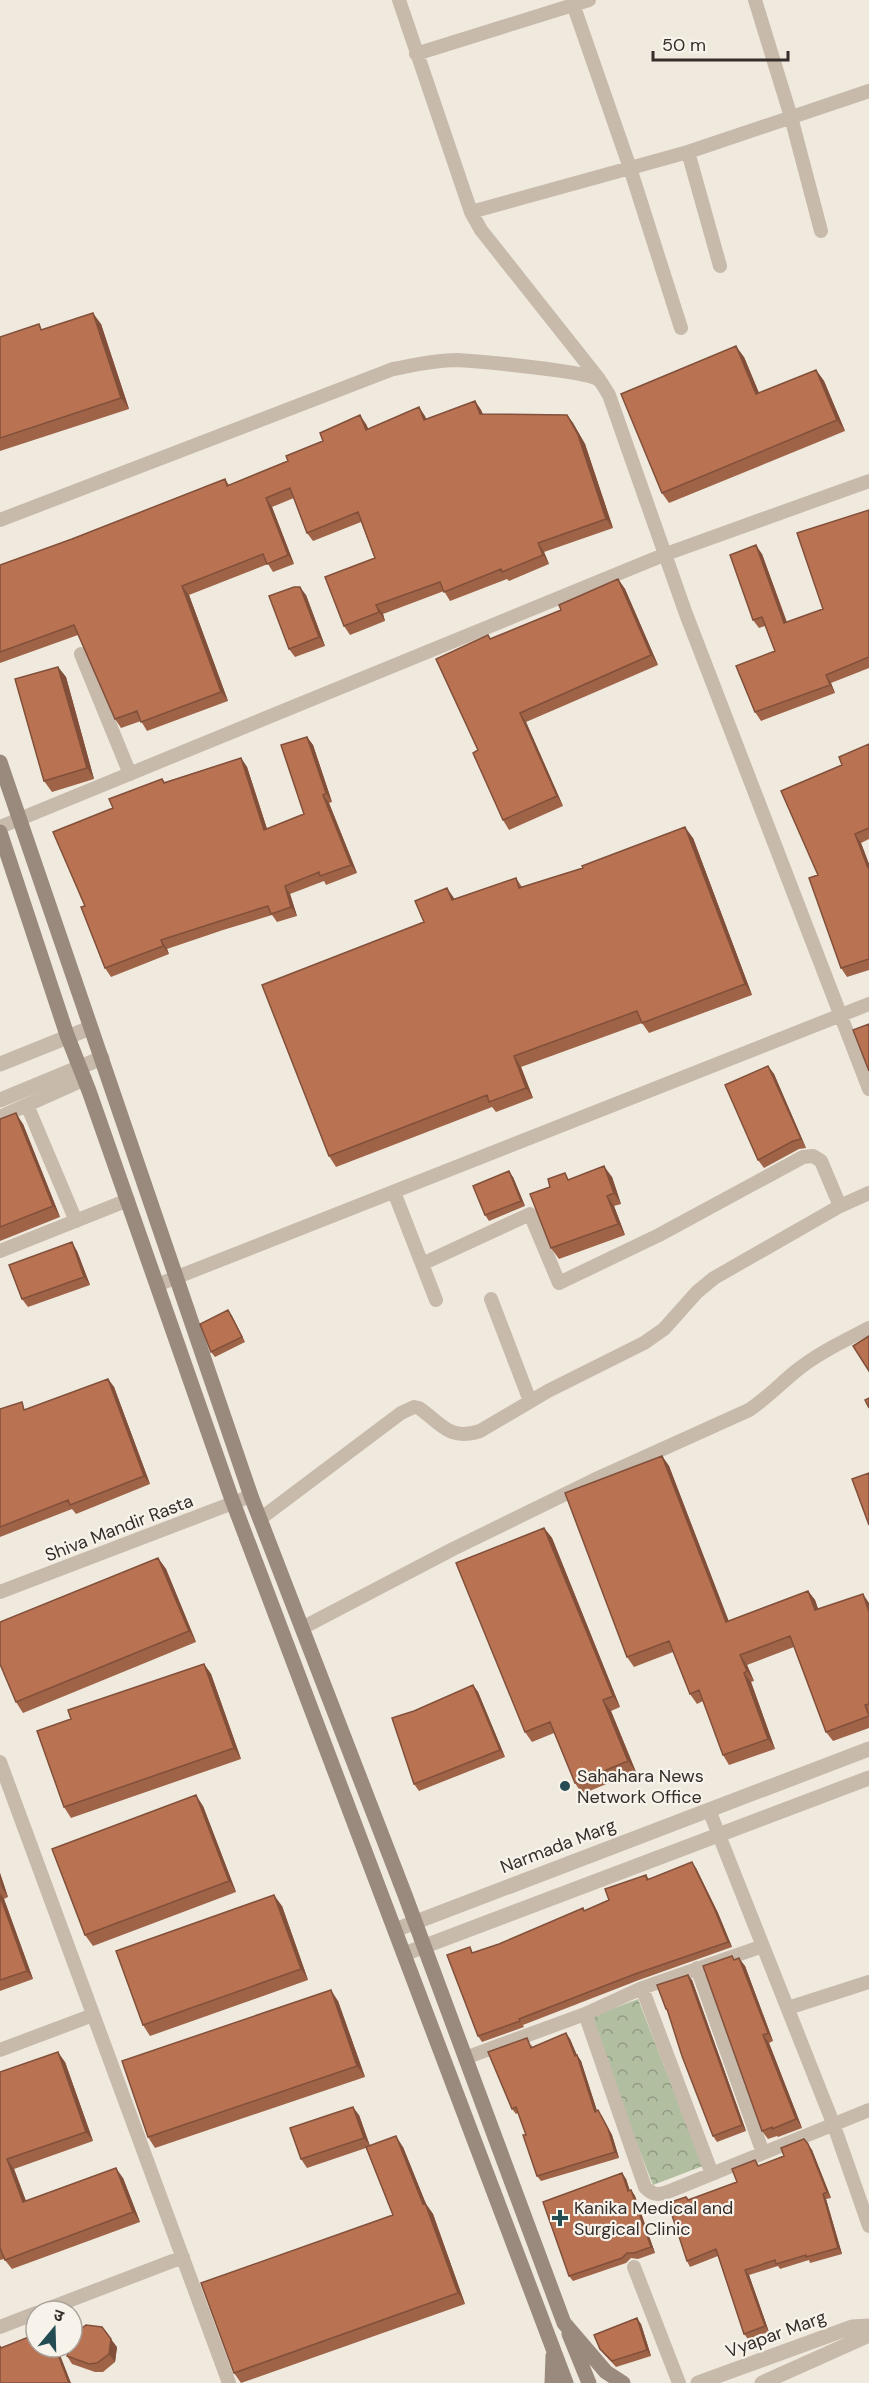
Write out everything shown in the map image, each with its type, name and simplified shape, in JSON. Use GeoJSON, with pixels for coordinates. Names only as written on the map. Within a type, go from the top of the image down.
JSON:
{"type":"FeatureCollection","features":[{"type":"Feature","properties":{"kind":"main road"},"geometry":{"type":"LineString","coordinates":[[0,762],[251,1496],[424,1947],[564,2323],[589,2383]]}},
{"type":"Feature","properties":{"kind":"main road"},"geometry":{"type":"LineString","coordinates":[[0,830],[67,1035],[83,1073],[233,1503],[566,2383]]}},
{"type":"Feature","properties":{"kind":"main road"},"geometry":{"type":"LineString","coordinates":[[564,2323],[606,2372],[623,2383]]}},
{"type":"Feature","properties":{"kind":"main road"},"geometry":{"type":"LineString","coordinates":[[552,2383],[554,2351]]}},
{"type":"Feature","properties":{"kind":"street"},"geometry":{"type":"LineString","coordinates":[[399,0],[471,212],[481,230],[609,395],[738,752],[869,1089]]}},
{"type":"Feature","properties":{"kind":"street"},"geometry":{"type":"LineString","coordinates":[[416,54],[590,0]]}},
{"type":"Feature","properties":{"kind":"street"},"geometry":{"type":"LineString","coordinates":[[755,0],[791,117],[821,231]]}},
{"type":"Feature","properties":{"kind":"street"},"geometry":{"type":"LineString","coordinates":[[573,4],[630,168],[681,328]]}},
{"type":"Feature","properties":{"kind":"street"},"geometry":{"type":"LineString","coordinates":[[471,212],[688,152],[869,90]]}},
{"type":"Feature","properties":{"kind":"street"},"geometry":{"type":"LineString","coordinates":[[688,152],[720,266]]}},
{"type":"Feature","properties":{"kind":"street"},"geometry":{"type":"LineString","coordinates":[[0,520],[393,369],[428,362],[458,360],[560,371],[592,376],[600,381]]}},
{"type":"Feature","properties":{"kind":"street"},"geometry":{"type":"LineString","coordinates":[[0,830],[20,819],[666,554],[869,481]]}},
{"type":"Feature","properties":{"kind":"street"},"geometry":{"type":"LineString","coordinates":[[81,654],[130,774]]}},
{"type":"Feature","properties":{"kind":"street"},"geometry":{"type":"LineString","coordinates":[[157,1285],[869,1004]]}},
{"type":"Feature","properties":{"kind":"street"},"geometry":{"type":"LineString","coordinates":[[0,1064],[67,1035],[90,1028]]}},
{"type":"Feature","properties":{"kind":"street"},"geometry":{"type":"LineString","coordinates":[[0,1117],[27,1106],[83,1073],[102,1058]]}},
{"type":"Feature","properties":{"kind":"street"},"geometry":{"type":"LineString","coordinates":[[0,1100],[83,1073]]}},
{"type":"Feature","properties":{"kind":"street"},"geometry":{"type":"LineString","coordinates":[[27,1106],[76,1221]]}},
{"type":"Feature","properties":{"kind":"street"},"geometry":{"type":"LineString","coordinates":[[422,1264],[530,1214],[559,1282],[659,1235],[803,1157],[813,1156],[821,1161],[840,1206]]}},
{"type":"Feature","properties":{"kind":"street"},"geometry":{"type":"LineString","coordinates":[[394,1192],[436,1300]]}},
{"type":"Feature","properties":{"kind":"street"},"geometry":{"type":"LineString","coordinates":[[260,1520],[408,1410],[419,1408],[448,1431],[469,1435],[480,1431],[530,1401],[644,1343],[664,1329],[697,1292],[714,1278],[840,1206],[869,1193]]}},
{"type":"Feature","properties":{"kind":"street"},"geometry":{"type":"LineString","coordinates":[[0,1251],[128,1200]]}},
{"type":"Feature","properties":{"kind":"street"},"geometry":{"type":"LineString","coordinates":[[491,1299],[530,1401]]}},
{"type":"Feature","properties":{"kind":"street"},"geometry":{"type":"LineString","coordinates":[[302,1628],[453,1549],[594,1480],[749,1410],[817,1355],[869,1328]]}},
{"type":"Feature","properties":{"kind":"street","name":"Shiva Mandir Rasta"},"geometry":{"type":"LineString","coordinates":[[0,1592],[251,1496]]}},
{"type":"Feature","properties":{"kind":"street","name":"Narmada Marg"},"geometry":{"type":"LineString","coordinates":[[396,1930],[869,1749]]}},
{"type":"Feature","properties":{"kind":"street"},"geometry":{"type":"LineString","coordinates":[[0,1762],[229,2383]]}},
{"type":"Feature","properties":{"kind":"street"},"geometry":{"type":"LineString","coordinates":[[404,1954],[869,1778]]}},
{"type":"Feature","properties":{"kind":"street"},"geometry":{"type":"LineString","coordinates":[[709,1810],[833,2123],[869,2226]]}},
{"type":"Feature","properties":{"kind":"street"},"geometry":{"type":"LineString","coordinates":[[465,2058],[585,2014],[642,1988],[763,1946]]}},
{"type":"Feature","properties":{"kind":"street"},"geometry":{"type":"LineString","coordinates":[[697,1968],[763,2153]]}},
{"type":"Feature","properties":{"kind":"street"},"geometry":{"type":"LineString","coordinates":[[788,2008],[869,1982]]}},
{"type":"Feature","properties":{"kind":"street"},"geometry":{"type":"LineString","coordinates":[[642,1988],[712,2174]]}},
{"type":"Feature","properties":{"kind":"street"},"geometry":{"type":"LineString","coordinates":[[585,2014],[645,2187],[651,2194],[659,2195],[869,2110]]}},
{"type":"Feature","properties":{"kind":"street"},"geometry":{"type":"LineString","coordinates":[[0,2050],[93,2015]]}},
{"type":"Feature","properties":{"kind":"street"},"geometry":{"type":"LineString","coordinates":[[73,2299],[183,2257]]}},
{"type":"Feature","properties":{"kind":"street"},"geometry":{"type":"LineString","coordinates":[[634,2267],[679,2383]]}},
{"type":"Feature","properties":{"kind":"street"},"geometry":{"type":"LineString","coordinates":[[0,2327],[24,2318]]}},
{"type":"Feature","properties":{"kind":"street","name":"Vyapar Marg"},"geometry":{"type":"LineString","coordinates":[[698,2383],[852,2327],[869,2326]]}},
{"type":"Feature","properties":{"kind":"street","name":"Vyapar Marg"},"geometry":{"type":"LineString","coordinates":[[762,2383],[869,2335]]}},
{"type":"Feature","properties":{"kind":"green space"},"geometry":{"type":"Polygon","coordinates":[[[638,1999],[703,2166],[653,2185],[588,2018],[638,1999]]]}},
{"type":"Feature","properties":{"kind":"building"},"geometry":{"type":"Polygon","coordinates":[[[93,313],[121,398],[0,438],[0,337],[39,324],[41,330],[93,313]]]}},
{"type":"Feature","properties":{"kind":"building"},"geometry":{"type":"Polygon","coordinates":[[[736,346],[756,394],[816,370],[837,420],[662,493],[621,394],[736,346]]]}},
{"type":"Feature","properties":{"kind":"building"},"geometry":{"type":"Polygon","coordinates":[[[475,401],[480,414],[567,415],[578,435],[606,519],[538,543],[543,555],[502,572],[501,569],[444,592],[440,582],[376,605],[379,612],[344,626],[325,577],[375,558],[358,512],[307,533],[290,488],[266,498],[288,555],[267,564],[263,554],[182,586],[221,692],[141,722],[137,711],[115,719],[74,625],[0,652],[0,565],[225,479],[227,486],[288,461],[286,456],[323,441],[320,433],[360,415],[366,430],[419,407],[424,420],[475,401]]]}},
{"type":"Feature","properties":{"kind":"building"},"geometry":{"type":"Polygon","coordinates":[[[869,510],[869,657],[826,675],[830,685],[755,712],[736,666],[775,651],[762,617],[753,620],[730,555],[756,545],[784,623],[823,609],[797,533],[869,510]]]}},
{"type":"Feature","properties":{"kind":"building"},"geometry":{"type":"Polygon","coordinates":[[[618,579],[651,655],[520,713],[557,796],[503,820],[473,753],[478,750],[436,659],[488,635],[490,639],[561,610],[559,605],[618,579]]]}},
{"type":"Feature","properties":{"kind":"building"},"geometry":{"type":"Polygon","coordinates":[[[300,587],[319,637],[289,649],[269,596],[300,587]]]}},
{"type":"Feature","properties":{"kind":"building"},"geometry":{"type":"Polygon","coordinates":[[[58,667],[87,768],[44,781],[15,679],[58,667]]]}},
{"type":"Feature","properties":{"kind":"building"},"geometry":{"type":"Polygon","coordinates":[[[307,737],[326,793],[323,795],[351,865],[320,876],[319,872],[285,886],[291,907],[271,914],[268,906],[161,940],[163,946],[105,968],[81,907],[85,906],[53,832],[113,808],[109,799],[162,779],[164,783],[241,758],[264,830],[304,814],[281,745],[307,737]]]}},
{"type":"Feature","properties":{"kind":"building"},"geometry":{"type":"Polygon","coordinates":[[[869,744],[869,828],[855,834],[869,868],[869,959],[841,968],[809,878],[818,875],[781,791],[842,765],[839,757],[869,744]]]}},
{"type":"Feature","properties":{"kind":"building"},"geometry":{"type":"Polygon","coordinates":[[[685,827],[745,984],[642,1023],[637,1011],[514,1056],[526,1088],[489,1102],[487,1095],[329,1156],[262,985],[424,922],[415,901],[447,888],[452,900],[516,878],[519,888],[583,868],[582,866],[685,827]]]}},
{"type":"Feature","properties":{"kind":"building"},"geometry":{"type":"Polygon","coordinates":[[[869,1024],[869,1071],[853,1030],[869,1024]]]}},
{"type":"Feature","properties":{"kind":"building"},"geometry":{"type":"Polygon","coordinates":[[[768,1066],[801,1139],[758,1160],[725,1085],[768,1066]]]}},
{"type":"Feature","properties":{"kind":"building"},"geometry":{"type":"Polygon","coordinates":[[[16,1113],[53,1206],[0,1227],[0,1119],[16,1113]]]}},
{"type":"Feature","properties":{"kind":"building"},"geometry":{"type":"Polygon","coordinates":[[[604,1166],[614,1193],[607,1196],[618,1224],[551,1248],[530,1194],[550,1187],[548,1179],[565,1173],[568,1180],[604,1166]]]}},
{"type":"Feature","properties":{"kind":"building"},"geometry":{"type":"Polygon","coordinates":[[[509,1171],[521,1201],[485,1215],[473,1186],[509,1171]]]}},
{"type":"Feature","properties":{"kind":"building"},"geometry":{"type":"Polygon","coordinates":[[[72,1242],[84,1277],[22,1299],[9,1265],[72,1242]]]}},
{"type":"Feature","properties":{"kind":"building"},"geometry":{"type":"Polygon","coordinates":[[[228,1310],[242,1337],[211,1352],[200,1324],[228,1310]]]}},
{"type":"Feature","properties":{"kind":"building"},"geometry":{"type":"Polygon","coordinates":[[[869,1336],[869,1371],[853,1346],[869,1336]]]}},
{"type":"Feature","properties":{"kind":"building"},"geometry":{"type":"Polygon","coordinates":[[[108,1379],[144,1476],[70,1505],[68,1500],[0,1527],[0,1409],[22,1402],[24,1410],[108,1379]]]}},
{"type":"Feature","properties":{"kind":"building"},"geometry":{"type":"Polygon","coordinates":[[[662,1456],[726,1622],[808,1591],[815,1610],[863,1594],[869,1612],[869,1704],[865,1705],[869,1716],[826,1732],[790,1636],[740,1655],[747,1671],[744,1673],[768,1739],[723,1755],[699,1690],[690,1694],[669,1641],[627,1657],[565,1493],[662,1456]]]}},
{"type":"Feature","properties":{"kind":"building"},"geometry":{"type":"Polygon","coordinates":[[[869,1473],[869,1525],[852,1479],[869,1473]]]}},
{"type":"Feature","properties":{"kind":"building"},"geometry":{"type":"Polygon","coordinates":[[[544,1528],[613,1696],[603,1700],[628,1761],[575,1783],[550,1722],[525,1732],[456,1563],[544,1528]]]}},
{"type":"Feature","properties":{"kind":"building"},"geometry":{"type":"Polygon","coordinates":[[[158,1558],[189,1631],[16,1702],[0,1664],[0,1622],[158,1558]]]}},
{"type":"Feature","properties":{"kind":"building"},"geometry":{"type":"Polygon","coordinates":[[[204,1664],[234,1748],[64,1807],[37,1731],[71,1719],[68,1710],[204,1664]]]}},
{"type":"Feature","properties":{"kind":"building"},"geometry":{"type":"Polygon","coordinates":[[[473,1685],[500,1750],[414,1784],[392,1718],[414,1711],[473,1685]]]}},
{"type":"Feature","properties":{"kind":"building"},"geometry":{"type":"Polygon","coordinates":[[[196,1795],[229,1881],[85,1935],[52,1849],[196,1795]]]}},
{"type":"Feature","properties":{"kind":"building"},"geometry":{"type":"Polygon","coordinates":[[[692,1862],[728,1942],[635,1974],[478,2036],[447,1955],[470,1947],[472,1953],[499,1944],[583,1908],[584,1911],[609,1900],[605,1889],[646,1875],[647,1880],[692,1862]]]}},
{"type":"Feature","properties":{"kind":"building"},"geometry":{"type":"Polygon","coordinates":[[[274,1895],[301,1969],[143,2025],[116,1951],[274,1895]]]}},
{"type":"Feature","properties":{"kind":"building"},"geometry":{"type":"Polygon","coordinates":[[[0,1896],[27,1971],[0,1980],[0,1896]]]}},
{"type":"Feature","properties":{"kind":"building"},"geometry":{"type":"Polygon","coordinates":[[[732,1956],[734,1960],[739,1958],[768,2033],[763,2035],[796,2119],[772,2129],[772,2127],[762,2131],[703,1966],[732,1956]]]}},
{"type":"Feature","properties":{"kind":"building"},"geometry":{"type":"Polygon","coordinates":[[[688,1975],[742,2125],[713,2136],[657,1985],[688,1975]]]}},
{"type":"Feature","properties":{"kind":"building"},"geometry":{"type":"Polygon","coordinates":[[[331,1990],[357,2066],[148,2137],[122,2061],[331,1990]]]}},
{"type":"Feature","properties":{"kind":"building"},"geometry":{"type":"Polygon","coordinates":[[[566,2033],[575,2056],[577,2055],[595,2112],[598,2110],[608,2129],[615,2152],[537,2176],[516,2107],[512,2109],[488,2052],[527,2038],[531,2048],[566,2033]]]}},
{"type":"Feature","properties":{"kind":"building"},"geometry":{"type":"Polygon","coordinates":[[[58,2052],[86,2132],[7,2159],[23,2202],[116,2168],[133,2212],[5,2260],[0,2248],[0,2072],[58,2052]]]}},
{"type":"Feature","properties":{"kind":"building"},"geometry":{"type":"Polygon","coordinates":[[[353,2107],[364,2138],[301,2159],[290,2128],[353,2107]]]}},
{"type":"Feature","properties":{"kind":"building"},"geometry":{"type":"Polygon","coordinates":[[[396,2136],[423,2204],[425,2203],[458,2293],[234,2373],[201,2283],[393,2215],[366,2147],[396,2136]]]}},
{"type":"Feature","properties":{"kind":"building"},"geometry":{"type":"Polygon","coordinates":[[[804,2139],[827,2192],[823,2194],[838,2248],[776,2264],[775,2260],[745,2270],[765,2326],[744,2334],[716,2249],[687,2261],[668,2203],[686,2197],[688,2200],[737,2182],[732,2169],[755,2160],[758,2166],[784,2156],[781,2148],[804,2139]]]}},
{"type":"Feature","properties":{"kind":"building"},"geometry":{"type":"Polygon","coordinates":[[[622,2173],[628,2191],[631,2190],[651,2247],[627,2253],[622,2258],[569,2276],[543,2202],[622,2173]]]}},
{"type":"Feature","properties":{"kind":"building"},"geometry":{"type":"Polygon","coordinates":[[[637,2318],[647,2350],[612,2361],[600,2349],[594,2335],[637,2318]]]}},
{"type":"Feature","properties":{"kind":"building"},"geometry":{"type":"Polygon","coordinates":[[[84,2326],[102,2327],[111,2339],[109,2354],[97,2363],[89,2364],[75,2359],[84,2359],[84,2326]]]}},
{"type":"Feature","properties":{"kind":"building"},"geometry":{"type":"Polygon","coordinates":[[[24,2339],[24,2359],[60,2359],[69,2383],[0,2383],[0,2346],[1,2348],[24,2339]]]}},
{"type":"Feature","properties":{"kind":"place","name":"Sahahara News Network Office"},"geometry":{"type":"Point","coordinates":[565,1786]}},
{"type":"Feature","properties":{"kind":"place","name":"Kanika Medical and Surgical Clinic"},"geometry":{"type":"Point","coordinates":[560,2218]}}]}
